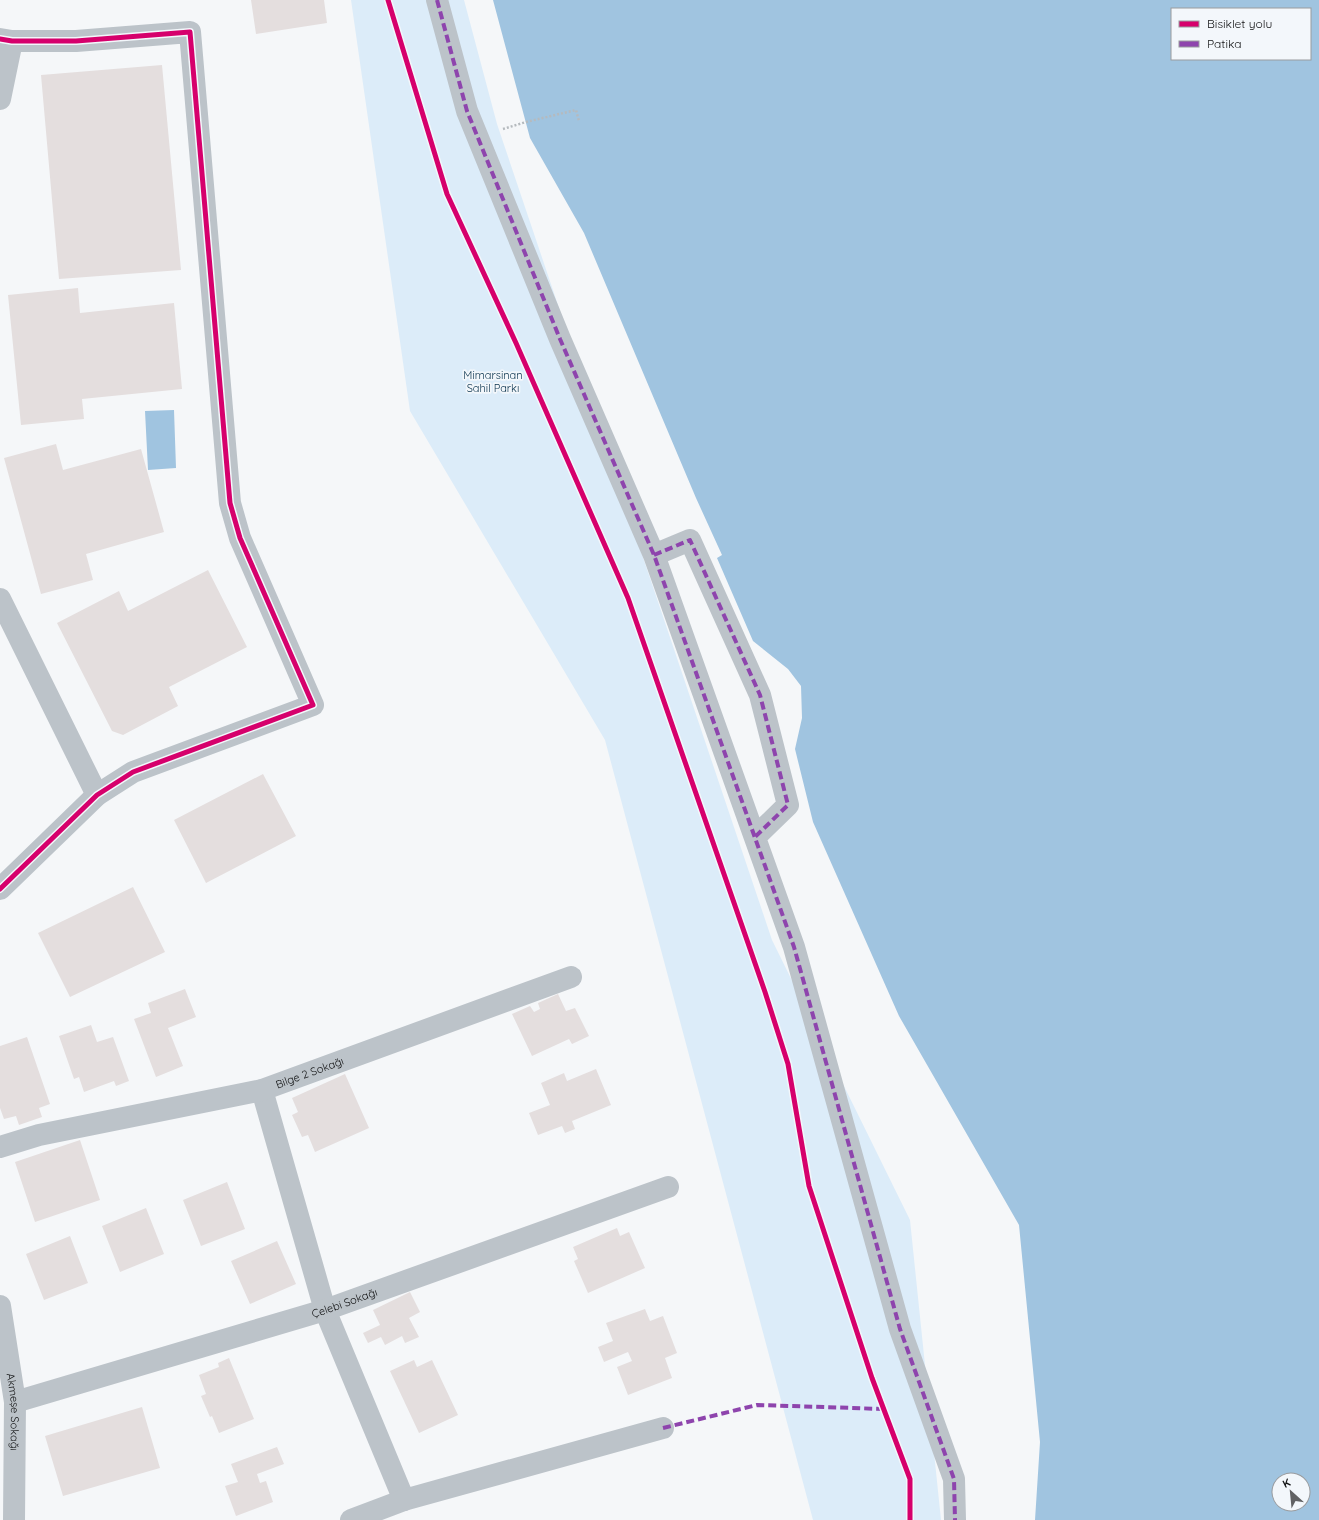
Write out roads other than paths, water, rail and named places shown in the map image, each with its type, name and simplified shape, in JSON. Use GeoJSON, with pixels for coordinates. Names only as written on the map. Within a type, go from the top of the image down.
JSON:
{"type":"FeatureCollection","features":[{"type":"Feature","properties":{"kind":"street"},"geometry":{"type":"LineString","coordinates":[[437,0],[467,111],[560,339],[654,555],[794,947],[900,1329],[954,1479],[955,1520]]}},
{"type":"Feature","properties":{"kind":"street"},"geometry":{"type":"LineString","coordinates":[[0,98],[6,40],[76,41],[190,32],[230,503],[240,538],[313,705],[133,772],[97,795],[0,889]]}},
{"type":"Feature","properties":{"kind":"street"},"geometry":{"type":"LineString","coordinates":[[654,555],[690,540],[760,695],[788,805],[755,837]]}},
{"type":"Feature","properties":{"kind":"street"},"geometry":{"type":"LineString","coordinates":[[0,599],[97,795]]}},
{"type":"Feature","properties":{"kind":"street","name":"Bilge 2 Sokağı"},"geometry":{"type":"LineString","coordinates":[[0,1147],[39,1135],[262,1090],[571,977]]}},
{"type":"Feature","properties":{"kind":"street"},"geometry":{"type":"LineString","coordinates":[[262,1090],[325,1310],[404,1500]]}},
{"type":"Feature","properties":{"kind":"street","name":"Çelebi Sokağı"},"geometry":{"type":"LineString","coordinates":[[15,1402],[325,1310],[668,1186]]}},
{"type":"Feature","properties":{"kind":"street","name":"Akmeşe Sokağı"},"geometry":{"type":"LineString","coordinates":[[0,1306],[2,1328],[15,1402],[14,1520]]}},
{"type":"Feature","properties":{"kind":"street"},"geometry":{"type":"LineString","coordinates":[[351,1520],[404,1500],[663,1428]]}},
{"type":"Feature","properties":{"kind":"water"},"geometry":{"type":"Polygon","coordinates":[[[493,0],[1319,0],[1319,1520],[1035,1520],[1040,1442],[1019,1225],[899,1016],[813,822],[795,749],[802,718],[801,686],[788,669],[753,641],[717,558],[722,555],[696,498],[584,233],[530,138],[493,0]]]}},
{"type":"Feature","properties":{"kind":"water"},"geometry":{"type":"Polygon","coordinates":[[[174,410],[176,468],[148,470],[145,411],[174,410]]]}},
{"type":"Feature","properties":{"kind":"park label","name":"Mimarsinan Sahil Parkı"},"geometry":{"type":"Point","coordinates":[493,381]}}]}
